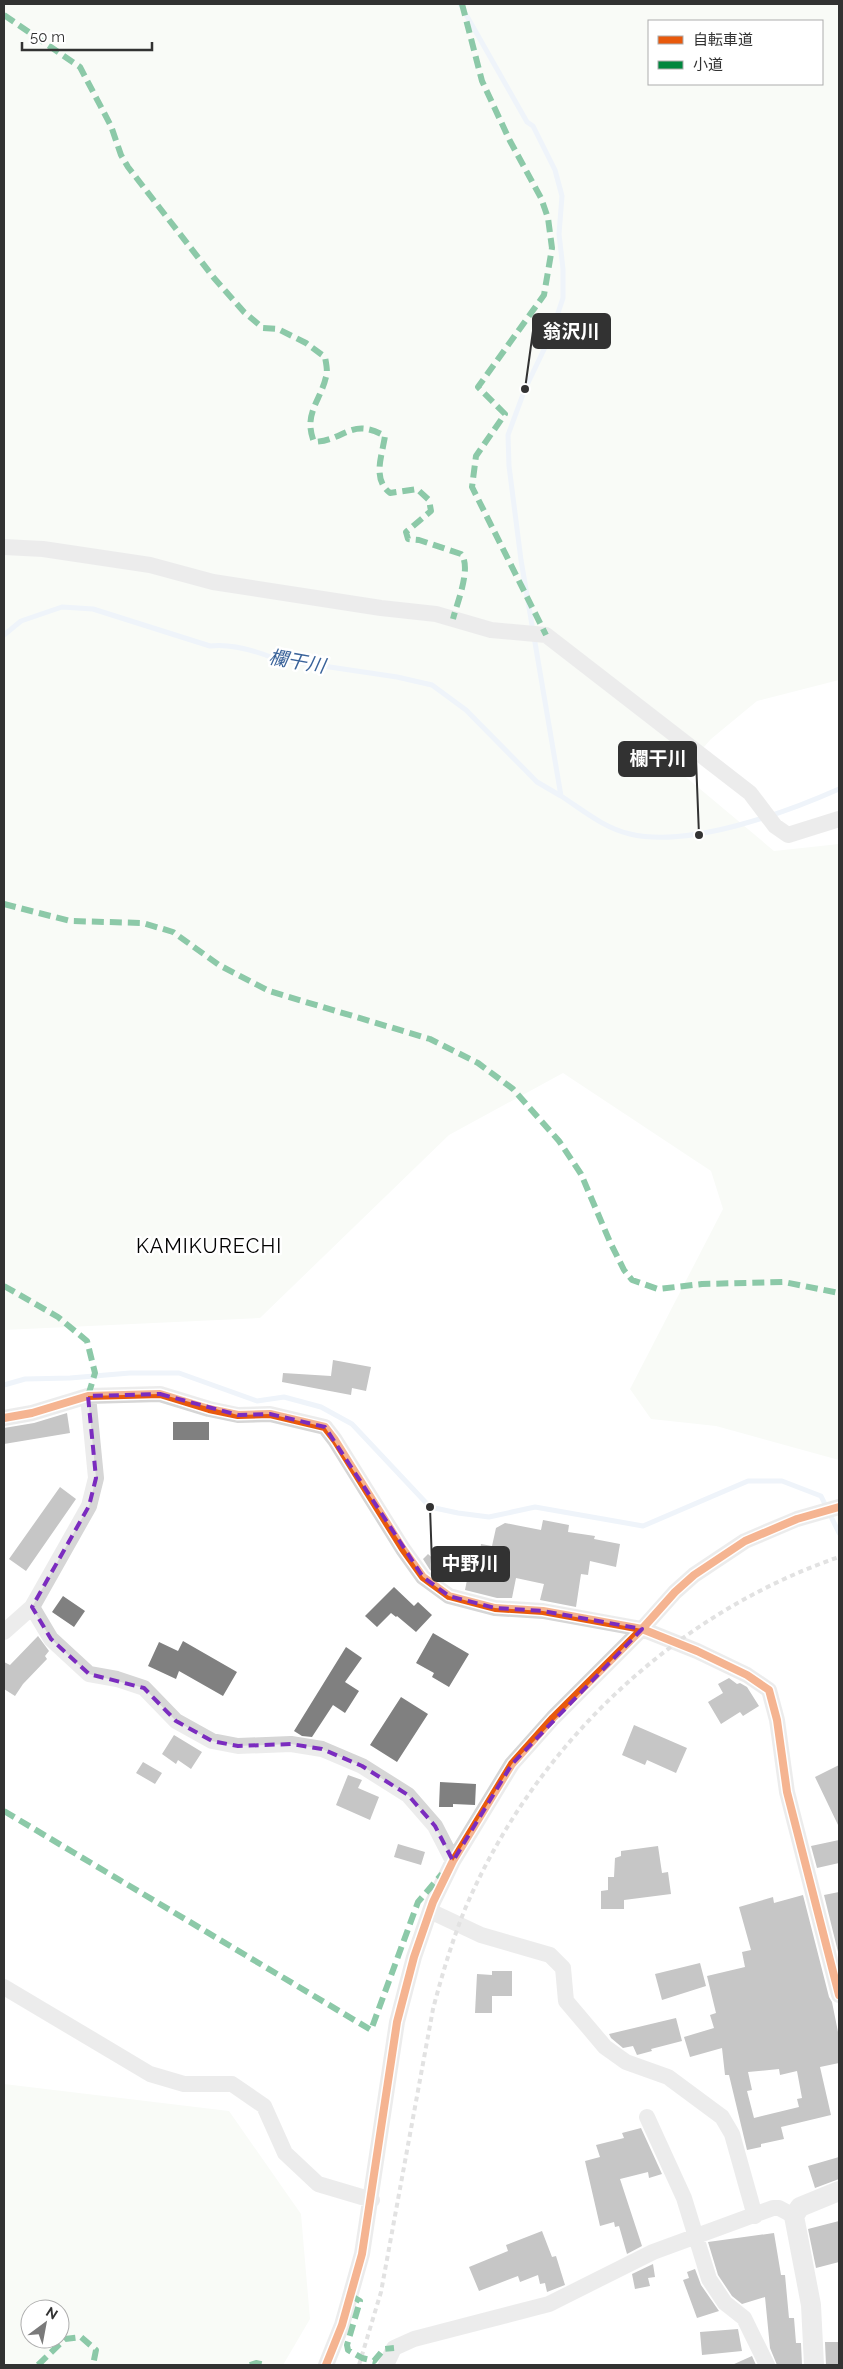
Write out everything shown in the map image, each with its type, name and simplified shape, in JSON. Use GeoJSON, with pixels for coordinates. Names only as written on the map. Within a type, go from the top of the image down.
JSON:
{"type":"FeatureCollection","features":[{"type":"Feature","properties":{"kind":"street"},"geometry":{"type":"LineString","coordinates":[[4,546],[43,549],[150,565],[213,582],[381,608],[436,614],[491,630],[546,635],[750,792],[775,826],[788,835],[839,819]]}},
{"type":"Feature","properties":{"kind":"street"},"geometry":{"type":"LineString","coordinates":[[4,1418],[32,1413],[88,1396],[160,1394],[209,1409],[238,1415],[270,1414],[325,1427],[422,1576],[449,1596],[495,1608],[544,1612],[642,1629],[666,1637],[747,1675],[770,1690],[777,1720],[787,1792],[839,1995]]}},
{"type":"Feature","properties":{"kind":"street"},"geometry":{"type":"LineString","coordinates":[[4,1632],[32,1607],[89,1506],[96,1478],[88,1396]]}},
{"type":"Feature","properties":{"kind":"street"},"geometry":{"type":"LineString","coordinates":[[326,2365],[342,2325],[362,2254],[372,2200],[397,2022],[414,1957],[430,1911],[453,1861],[512,1764],[552,1718],[642,1629],[675,1592],[694,1575],[746,1541],[797,1519],[839,1508]]}},
{"type":"Feature","properties":{"kind":"street"},"geometry":{"type":"LineString","coordinates":[[32,1607],[51,1639],[89,1674],[117,1679],[144,1688],[176,1721],[212,1741],[238,1746],[291,1744],[322,1749],[362,1766],[408,1795],[435,1826],[453,1861]]}},
{"type":"Feature","properties":{"kind":"street"},"geometry":{"type":"LineString","coordinates":[[430,1911],[481,1935],[550,1955],[563,1968],[566,2001],[605,2047],[626,2062],[668,2077],[722,2117],[732,2134],[755,2216]]}},
{"type":"Feature","properties":{"kind":"street"},"geometry":{"type":"LineString","coordinates":[[4,1987],[150,2074],[184,2084],[232,2084],[264,2106],[285,2153],[318,2184],[372,2200]]}},
{"type":"Feature","properties":{"kind":"street"},"geometry":{"type":"LineString","coordinates":[[647,2117],[673,2171],[697,2237],[709,2279],[725,2303],[744,2318],[767,2365]]}},
{"type":"Feature","properties":{"kind":"street"},"geometry":{"type":"LineString","coordinates":[[814,2365],[811,2305],[794,2216],[800,2207],[839,2192]]}},
{"type":"Feature","properties":{"kind":"street"},"geometry":{"type":"LineString","coordinates":[[386,2365],[394,2348],[414,2339],[549,2304],[653,2252],[779,2208],[794,2216]]}},
{"type":"Feature","properties":{"kind":"highlighted area"},"geometry":{"type":"Polygon","coordinates":[[[160,1394],[238,1415],[270,1414],[325,1427],[423,1577],[449,1596],[495,1608],[543,1611],[642,1629],[512,1764],[453,1861],[435,1826],[408,1795],[362,1766],[322,1749],[291,1744],[238,1746],[212,1741],[176,1721],[144,1688],[89,1674],[51,1639],[32,1607],[89,1506],[96,1478],[88,1396],[160,1394]]]}},
{"type":"Feature","properties":{"kind":"shaded area"},"geometry":{"type":"Polygon","coordinates":[[[4,4],[839,4],[839,680],[757,701],[711,739],[681,773],[774,851],[839,844],[839,1460],[716,1426],[651,1419],[630,1389],[723,1209],[711,1171],[563,1073],[449,1135],[260,1318],[4,1330],[4,4]]]}},
{"type":"Feature","properties":{"kind":"shaded area"},"geometry":{"type":"Polygon","coordinates":[[[4,2084],[229,2111],[301,2214],[310,2319],[283,2365],[4,2365],[4,2084]]]}},
{"type":"Feature","properties":{"kind":"building"},"geometry":{"type":"Polygon","coordinates":[[[333,1360],[371,1367],[366,1391],[352,1388],[351,1395],[282,1382],[283,1373],[331,1376],[333,1360]]]}},
{"type":"Feature","properties":{"kind":"building"},"geometry":{"type":"Polygon","coordinates":[[[67,1413],[70,1433],[4,1444],[4,1428],[34,1423],[67,1413]]]}},
{"type":"Feature","properties":{"kind":"building"},"geometry":{"type":"Polygon","coordinates":[[[173,1422],[209,1422],[209,1440],[173,1440],[173,1422]]]}},
{"type":"Feature","properties":{"kind":"building"},"geometry":{"type":"Polygon","coordinates":[[[60,1487],[76,1499],[26,1571],[9,1559],[60,1487]]]}},
{"type":"Feature","properties":{"kind":"building"},"geometry":{"type":"Polygon","coordinates":[[[543,1520],[569,1525],[568,1532],[595,1536],[594,1539],[620,1544],[616,1567],[590,1561],[588,1575],[581,1574],[576,1607],[540,1600],[544,1584],[516,1578],[512,1598],[497,1598],[465,1590],[469,1570],[473,1571],[475,1562],[478,1563],[481,1544],[492,1546],[496,1528],[505,1523],[541,1530],[543,1520]]]}},
{"type":"Feature","properties":{"kind":"building"},"geometry":{"type":"Polygon","coordinates":[[[428,1554],[449,1573],[443,1579],[430,1570],[423,1559],[428,1554]]]}},
{"type":"Feature","properties":{"kind":"building"},"geometry":{"type":"Polygon","coordinates":[[[394,1587],[414,1606],[418,1602],[432,1615],[416,1632],[391,1613],[377,1627],[365,1616],[394,1587]]]}},
{"type":"Feature","properties":{"kind":"building"},"geometry":{"type":"Polygon","coordinates":[[[63,1596],[85,1611],[74,1627],[52,1612],[63,1596]]]}},
{"type":"Feature","properties":{"kind":"building"},"geometry":{"type":"Polygon","coordinates":[[[433,1633],[469,1654],[449,1687],[432,1677],[434,1673],[416,1663],[433,1633]]]}},
{"type":"Feature","properties":{"kind":"building"},"geometry":{"type":"Polygon","coordinates":[[[38,1636],[49,1651],[45,1656],[47,1659],[23,1684],[15,1696],[4,1689],[4,1662],[10,1665],[38,1636]]]}},
{"type":"Feature","properties":{"kind":"building"},"geometry":{"type":"Polygon","coordinates":[[[183,1641],[237,1672],[223,1696],[179,1671],[176,1679],[148,1666],[159,1642],[178,1651],[183,1641]]]}},
{"type":"Feature","properties":{"kind":"building"},"geometry":{"type":"Polygon","coordinates":[[[346,1647],[362,1658],[345,1682],[359,1691],[345,1713],[333,1705],[312,1737],[302,1736],[294,1731],[346,1647]]]}},
{"type":"Feature","properties":{"kind":"building"},"geometry":{"type":"Polygon","coordinates":[[[729,1678],[737,1684],[740,1683],[747,1687],[759,1706],[743,1716],[740,1712],[721,1724],[708,1702],[723,1693],[718,1684],[729,1678]]]}},
{"type":"Feature","properties":{"kind":"building"},"geometry":{"type":"Polygon","coordinates":[[[401,1697],[428,1714],[397,1762],[370,1745],[401,1697]]]}},
{"type":"Feature","properties":{"kind":"building"},"geometry":{"type":"Polygon","coordinates":[[[634,1725],[687,1748],[676,1773],[647,1760],[645,1765],[622,1755],[634,1725]]]}},
{"type":"Feature","properties":{"kind":"building"},"geometry":{"type":"Polygon","coordinates":[[[174,1735],[202,1752],[191,1769],[178,1760],[176,1764],[162,1754],[174,1735]]]}},
{"type":"Feature","properties":{"kind":"building"},"geometry":{"type":"Polygon","coordinates":[[[143,1762],[162,1773],[155,1784],[136,1773],[143,1762]]]}},
{"type":"Feature","properties":{"kind":"building"},"geometry":{"type":"Polygon","coordinates":[[[839,1765],[839,1827],[815,1777],[839,1765]]]}},
{"type":"Feature","properties":{"kind":"building"},"geometry":{"type":"Polygon","coordinates":[[[348,1775],[362,1780],[358,1788],[379,1797],[370,1820],[336,1805],[348,1775]]]}},
{"type":"Feature","properties":{"kind":"building"},"geometry":{"type":"Polygon","coordinates":[[[440,1782],[476,1784],[475,1805],[453,1804],[453,1807],[439,1807],[440,1782]]]}},
{"type":"Feature","properties":{"kind":"building"},"geometry":{"type":"Polygon","coordinates":[[[839,1840],[839,1863],[817,1868],[811,1846],[839,1840]]]}},
{"type":"Feature","properties":{"kind":"building"},"geometry":{"type":"Polygon","coordinates":[[[398,1844],[425,1852],[421,1865],[394,1857],[398,1844]]]}},
{"type":"Feature","properties":{"kind":"building"},"geometry":{"type":"Polygon","coordinates":[[[658,1846],[662,1873],[668,1872],[671,1894],[624,1900],[624,1909],[601,1909],[601,1891],[608,1890],[608,1877],[614,1877],[615,1858],[621,1856],[621,1851],[658,1846]]]}},
{"type":"Feature","properties":{"kind":"building"},"geometry":{"type":"Polygon","coordinates":[[[839,1892],[839,1956],[824,1895],[839,1892]]]}},
{"type":"Feature","properties":{"kind":"building"},"geometry":{"type":"Polygon","coordinates":[[[803,1895],[829,1997],[832,2002],[839,2037],[839,2063],[820,2067],[831,2115],[781,2127],[784,2139],[761,2144],[761,2147],[747,2150],[729,2075],[725,2075],[722,2048],[690,2057],[684,2037],[714,2028],[710,2015],[716,2013],[707,1976],[745,1967],[742,1952],[751,1950],[739,1907],[773,1897],[774,1903],[803,1895]],[[779,2069],[748,2072],[752,2090],[747,2091],[754,2118],[799,2107],[797,2099],[802,2098],[797,2071],[780,2075],[779,2069]]]}},
{"type":"Feature","properties":{"kind":"building"},"geometry":{"type":"Polygon","coordinates":[[[700,1963],[706,1986],[662,2000],[655,1974],[700,1963]]]}},
{"type":"Feature","properties":{"kind":"building"},"geometry":{"type":"Polygon","coordinates":[[[492,1971],[512,1971],[512,1996],[492,1996],[492,2013],[475,2013],[477,1974],[492,1975],[492,1971]]]}},
{"type":"Feature","properties":{"kind":"building"},"geometry":{"type":"Polygon","coordinates":[[[676,2018],[682,2041],[651,2049],[652,2051],[637,2055],[633,2046],[623,2048],[609,2034],[676,2018]]]}},
{"type":"Feature","properties":{"kind":"building"},"geometry":{"type":"Polygon","coordinates":[[[641,2128],[662,2174],[649,2178],[648,2172],[620,2179],[642,2246],[627,2254],[619,2226],[615,2227],[614,2222],[600,2226],[585,2161],[600,2157],[596,2145],[624,2138],[622,2133],[641,2128]]]}},
{"type":"Feature","properties":{"kind":"building"},"geometry":{"type":"Polygon","coordinates":[[[839,2157],[839,2179],[815,2188],[808,2166],[839,2157]]]}},
{"type":"Feature","properties":{"kind":"building"},"geometry":{"type":"Polygon","coordinates":[[[839,2221],[839,2262],[816,2268],[808,2229],[839,2221]]]}},
{"type":"Feature","properties":{"kind":"building"},"geometry":{"type":"Polygon","coordinates":[[[542,2231],[552,2257],[556,2256],[565,2285],[547,2292],[545,2283],[540,2284],[538,2275],[520,2282],[518,2276],[479,2291],[469,2267],[508,2251],[506,2245],[542,2231]]]}},
{"type":"Feature","properties":{"kind":"building"},"geometry":{"type":"Polygon","coordinates":[[[774,2233],[781,2275],[785,2275],[789,2318],[794,2318],[796,2343],[801,2343],[802,2365],[777,2365],[770,2348],[765,2297],[742,2304],[732,2296],[718,2275],[708,2242],[774,2233]]]}},
{"type":"Feature","properties":{"kind":"building"},"geometry":{"type":"Polygon","coordinates":[[[653,2264],[655,2277],[648,2278],[650,2286],[635,2289],[632,2274],[653,2264]]]}},
{"type":"Feature","properties":{"kind":"building"},"geometry":{"type":"Polygon","coordinates":[[[695,2269],[701,2285],[719,2311],[697,2318],[683,2280],[689,2278],[687,2272],[695,2269]]]}},
{"type":"Feature","properties":{"kind":"building"},"geometry":{"type":"Polygon","coordinates":[[[738,2329],[742,2351],[702,2355],[700,2332],[738,2329]]]}},
{"type":"Feature","properties":{"kind":"building"},"geometry":{"type":"Polygon","coordinates":[[[825,2342],[839,2342],[839,2365],[826,2365],[825,2342]]]}},
{"type":"Feature","properties":{"kind":"building"},"geometry":{"type":"Polygon","coordinates":[[[752,2356],[756,2365],[732,2365],[752,2356]]]}},
{"type":"Feature","properties":{"kind":"waterway"},"geometry":{"type":"LineString","coordinates":[[460,4],[527,122],[533,126],[555,170],[562,196],[559,234],[563,269],[563,298],[550,337],[525,389],[508,435],[509,466],[521,560],[561,796]]}},
{"type":"Feature","properties":{"kind":"waterway","name":"欄干川"},"geometry":{"type":"LineString","coordinates":[[4,635],[21,621],[62,607],[93,609],[210,646],[235,647],[276,659],[397,677],[432,685],[466,710],[537,782],[561,796]]}},
{"type":"Feature","properties":{"kind":"waterway","name":"欄干川"},"geometry":{"type":"LineString","coordinates":[[561,796],[611,828],[630,834],[654,837],[680,836],[736,826],[792,808],[839,789]]}},
{"type":"Feature","properties":{"kind":"waterway"},"geometry":{"type":"LineString","coordinates":[[4,1385],[25,1379],[70,1378],[130,1373],[179,1373],[257,1401],[284,1397],[321,1407],[352,1424],[430,1507],[458,1513],[489,1517],[535,1507],[643,1526],[748,1481],[782,1481],[821,1496],[839,1533]]}},
{"type":"Feature","properties":{"kind":"railway"},"geometry":{"type":"LineString","coordinates":[[359,2365],[381,2292],[433,2009],[460,1921],[494,1850],[529,1794],[570,1741],[616,1694],[666,1651],[720,1613],[778,1582],[839,1557]]}},
{"type":"Feature","properties":{"kind":"marked path"},"geometry":{"type":"LineString","coordinates":[[462,4],[482,81],[510,141],[541,198],[548,218],[552,248],[544,295],[478,387],[505,414],[476,456],[472,487],[546,635]]}},
{"type":"Feature","properties":{"kind":"marked path"},"geometry":{"type":"LineString","coordinates":[[4,15],[80,67],[111,126],[121,155],[128,167],[214,278],[244,312],[263,328],[278,329],[306,343],[325,357],[327,375],[311,416],[310,424],[314,442],[334,438],[356,429],[374,431],[385,436],[380,467],[381,481],[384,487],[390,493],[417,489],[429,500],[431,511],[406,532],[408,539],[419,540],[461,554],[464,560],[464,576],[453,619]]}},
{"type":"Feature","properties":{"kind":"marked path"},"geometry":{"type":"LineString","coordinates":[[4,904],[70,921],[143,923],[173,932],[219,965],[269,991],[430,1039],[478,1063],[513,1089],[559,1141],[581,1174],[610,1242],[624,1270],[632,1280],[658,1289],[702,1284],[784,1282],[839,1293]]}},
{"type":"Feature","properties":{"kind":"marked path"},"geometry":{"type":"LineString","coordinates":[[4,1286],[58,1317],[87,1341],[95,1373],[88,1396]]}},
{"type":"Feature","properties":{"kind":"marked path"},"geometry":{"type":"LineString","coordinates":[[4,1811],[371,2030],[418,1902],[442,1874]]}},
{"type":"Feature","properties":{"kind":"marked path"},"geometry":{"type":"LineString","coordinates":[[350,2295],[360,2301],[347,2345],[348,2350],[362,2358],[374,2361],[384,2349],[394,2348]]}},
{"type":"Feature","properties":{"kind":"marked path"},"geometry":{"type":"LineString","coordinates":[[38,2365],[65,2339],[81,2337],[96,2350],[93,2365]]}},
{"type":"Feature","properties":{"kind":"marked path"},"geometry":{"type":"LineString","coordinates":[[250,2365],[256,2363],[265,2365]]}},
{"type":"Feature","properties":{"kind":"cycle path"},"geometry":{"type":"LineString","coordinates":[[4,1418],[32,1413],[88,1396],[160,1394],[209,1409],[238,1415],[270,1414],[325,1427],[423,1577],[449,1596],[495,1608],[543,1611],[642,1629],[697,1651],[747,1675],[769,1690],[777,1720],[787,1792],[839,1995]]}},
{"type":"Feature","properties":{"kind":"cycle path"},"geometry":{"type":"LineString","coordinates":[[326,2365],[342,2325],[362,2254],[397,2022],[414,1957],[433,1902],[453,1861],[512,1764],[553,1718],[642,1629],[675,1592],[694,1575],[745,1541],[797,1519],[839,1507]]}},
{"type":"Feature","properties":{"kind":"place","name":"翁沢川"},"geometry":{"type":"Point","coordinates":[525,389]}},
{"type":"Feature","properties":{"kind":"place","name":"欄干川"},"geometry":{"type":"Point","coordinates":[699,835]}},
{"type":"Feature","properties":{"kind":"place","name":"中野川"},"geometry":{"type":"Point","coordinates":[430,1507]}},
{"type":"Feature","properties":{"kind":"district","name":"KAMIKURECHI"},"geometry":{"type":"Point","coordinates":[209,1246]}}]}
